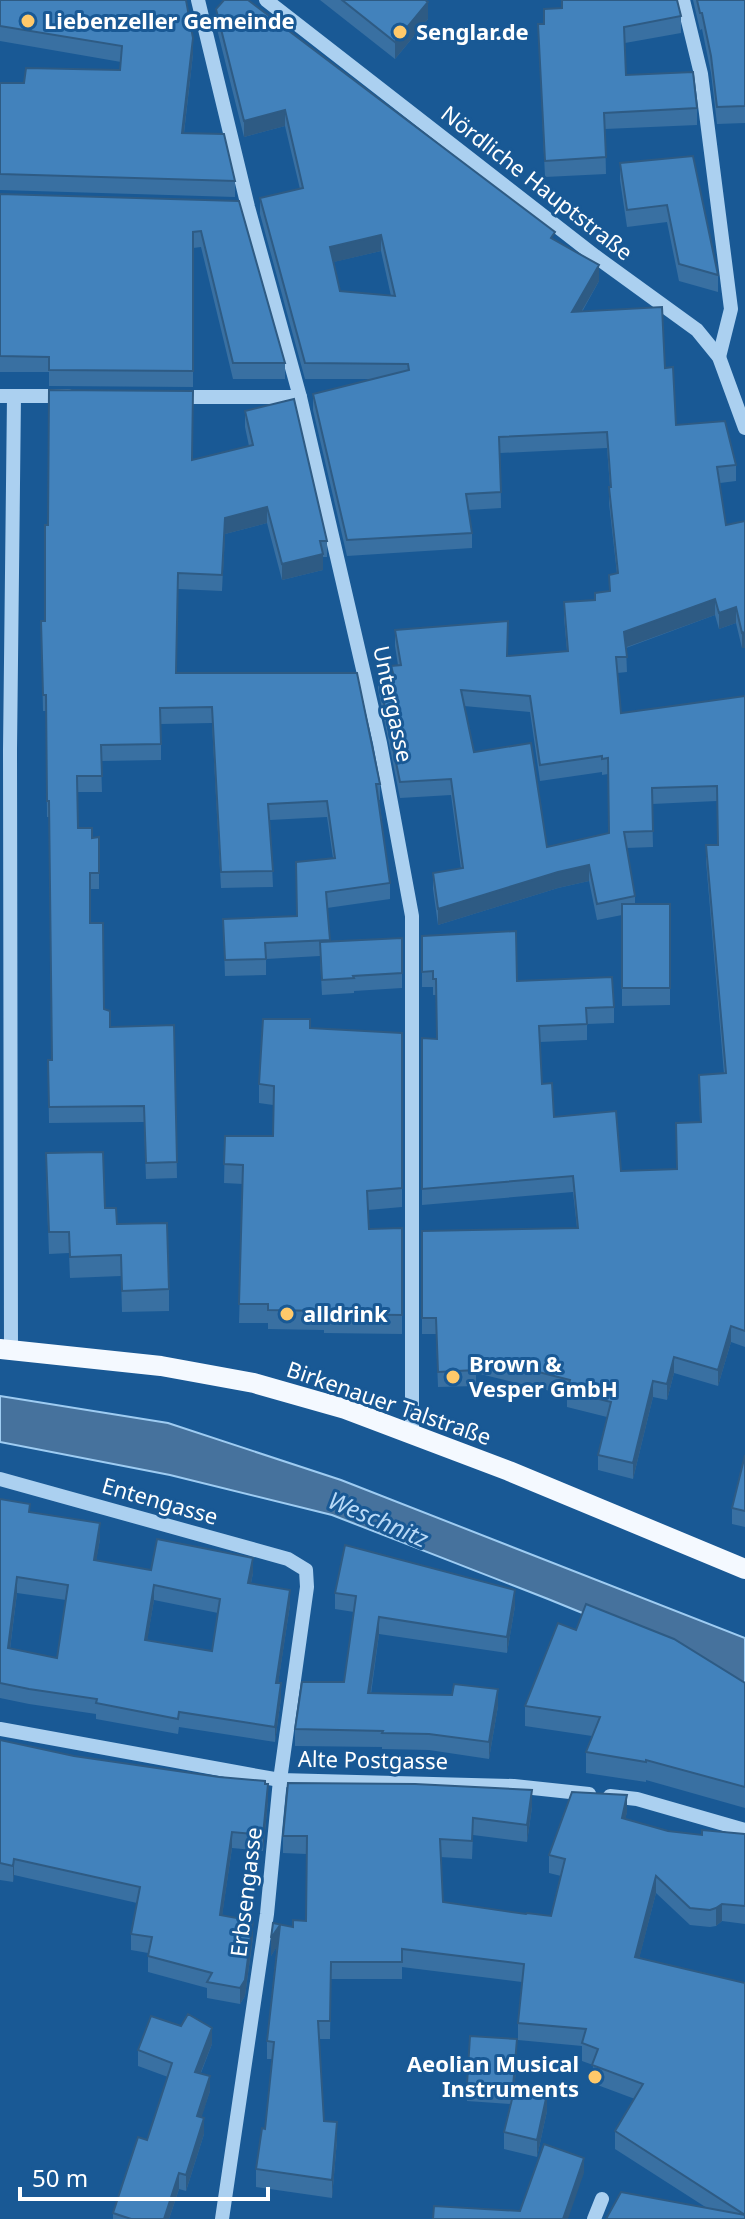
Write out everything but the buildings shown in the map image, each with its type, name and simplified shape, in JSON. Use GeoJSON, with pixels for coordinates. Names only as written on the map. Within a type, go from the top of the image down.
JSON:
{"type":"FeatureCollection","features":[{"type":"Feature","properties":{"kind":"main road","name":"Birkenauer Talstraße"},"geometry":{"type":"LineString","coordinates":[[5,1350],[161,1366],[254,1383],[356,1412],[523,1476],[745,1569]]}},
{"type":"Feature","properties":{"kind":"street","name":"Untergasse"},"geometry":{"type":"LineString","coordinates":[[198,0],[240,206],[300,397],[380,743],[412,916],[412,1434]]}},
{"type":"Feature","properties":{"kind":"street","name":"Nördliche Hauptstraße"},"geometry":{"type":"LineString","coordinates":[[266,0],[595,256],[697,330],[719,357],[745,428]]}},
{"type":"Feature","properties":{"kind":"street"},"geometry":{"type":"LineString","coordinates":[[683,0],[701,74],[731,309],[719,357]]}},
{"type":"Feature","properties":{"kind":"street"},"geometry":{"type":"LineString","coordinates":[[5,1350],[7,396],[77,396]]}},
{"type":"Feature","properties":{"kind":"street"},"geometry":{"type":"LineString","coordinates":[[157,396],[300,397]]}},
{"type":"Feature","properties":{"kind":"street","name":"Entengasse"},"geometry":{"type":"LineString","coordinates":[[0,1479],[288,1559],[306,1570]]}},
{"type":"Feature","properties":{"kind":"street","name":"Erbsengasse"},"geometry":{"type":"LineString","coordinates":[[222,2219],[267,1914],[280,1780],[307,1587],[306,1570]]}},
{"type":"Feature","properties":{"kind":"street","name":"Alte Postgasse"},"geometry":{"type":"LineString","coordinates":[[0,1729],[280,1780],[514,1786],[637,1799],[745,1830]]}},
{"type":"Feature","properties":{"kind":"street"},"geometry":{"type":"LineString","coordinates":[[594,2219],[602,2199]]}},
{"type":"Feature","properties":{"kind":"water","name":"Weschnitz"},"geometry":{"type":"Polygon","coordinates":[[[0,1396],[168,1423],[341,1480],[745,1638],[745,1691],[688,1656],[332,1515],[170,1475],[0,1442],[0,1396]]]}},
{"type":"Feature","properties":{"kind":"place","name":"Liebenzeller Gemeinde"},"geometry":{"type":"Point","coordinates":[28,21]}},
{"type":"Feature","properties":{"kind":"place","name":"Senglar.de"},"geometry":{"type":"Point","coordinates":[400,32]}},
{"type":"Feature","properties":{"kind":"place","name":"alldrink"},"geometry":{"type":"Point","coordinates":[287,1314]}},
{"type":"Feature","properties":{"kind":"place","name":"Brown & Vesper GmbH"},"geometry":{"type":"Point","coordinates":[453,1377]}},
{"type":"Feature","properties":{"kind":"place","name":"Aeolian Musical Instruments"},"geometry":{"type":"Point","coordinates":[595,2077]}}]}
